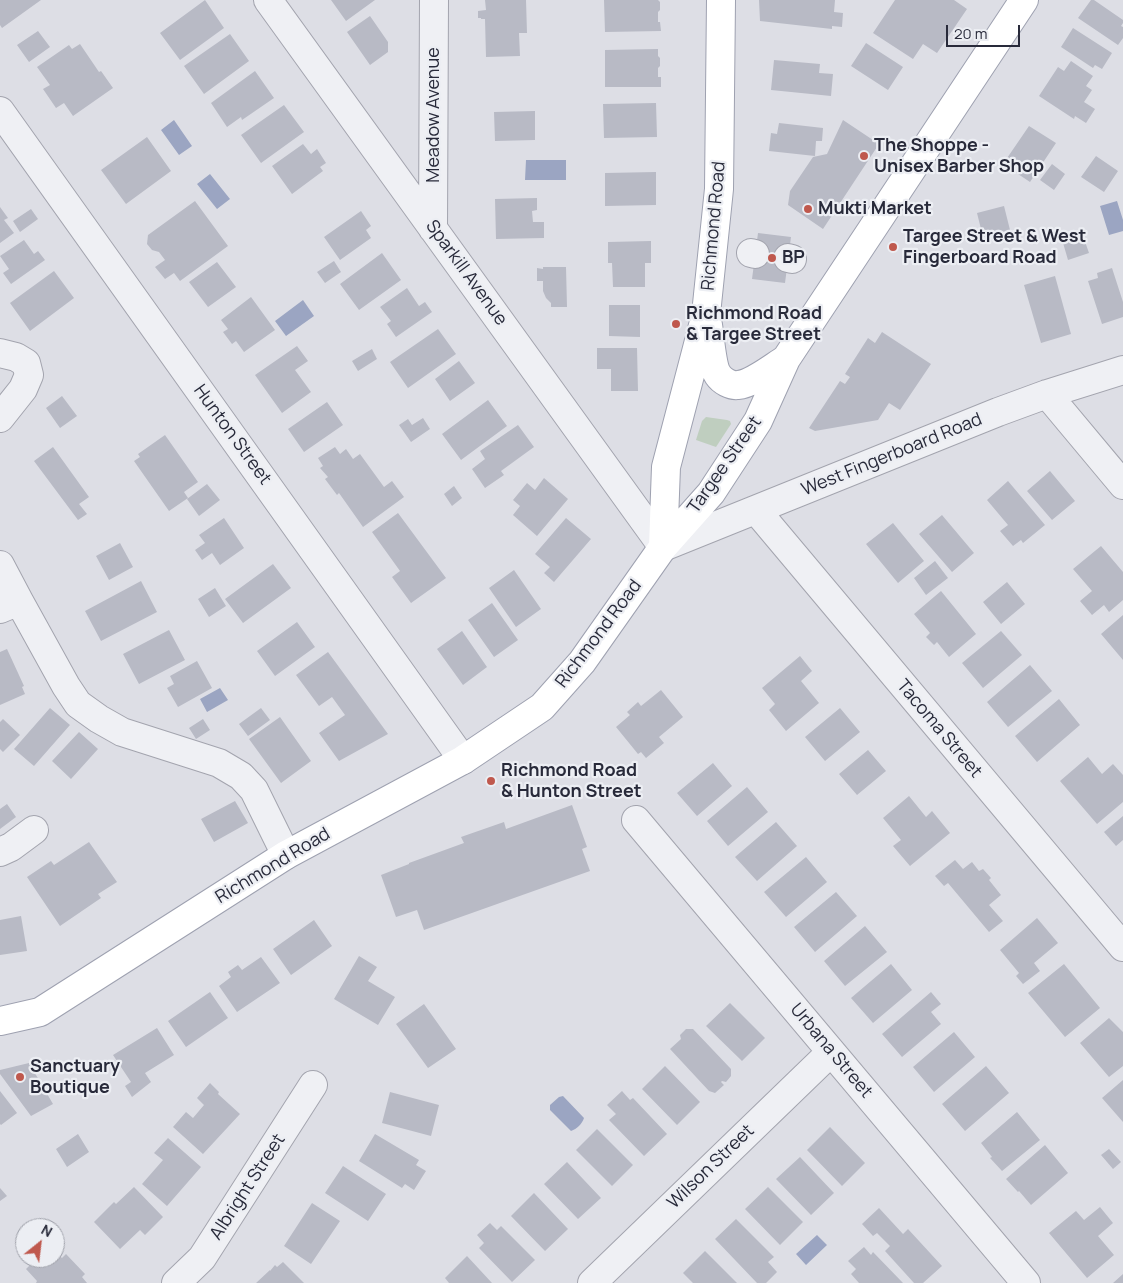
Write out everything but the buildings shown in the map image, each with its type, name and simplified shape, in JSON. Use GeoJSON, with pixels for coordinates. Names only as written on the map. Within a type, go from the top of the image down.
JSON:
{"type":"FeatureCollection","features":[{"type":"Feature","properties":{"kind":"main road","name":"Richmond Road"},"geometry":{"type":"LineString","coordinates":[[0,1021],[40,1012],[286,855],[463,760],[542,707],[582,662],[663,547],[666,467],[706,314],[719,189],[721,0]]}},
{"type":"Feature","properties":{"kind":"main road","name":"Targee Street"},"geometry":{"type":"LineString","coordinates":[[663,547],[708,496],[758,421],[786,359],[1024,0]]}},
{"type":"Feature","properties":{"kind":"main road"},"geometry":{"type":"LineString","coordinates":[[706,314],[717,374],[725,382],[737,386],[753,380],[786,359]]}},
{"type":"Feature","properties":{"kind":"street","name":"Sparkill Avenue"},"geometry":{"type":"LineString","coordinates":[[268,0],[663,547]]}},
{"type":"Feature","properties":{"kind":"street","name":"Meadow Avenue"},"geometry":{"type":"LineString","coordinates":[[433,229],[434,0]]}},
{"type":"Feature","properties":{"kind":"street","name":"Hunton Street"},"geometry":{"type":"LineString","coordinates":[[0,111],[463,760]]}},
{"type":"Feature","properties":{"kind":"street"},"geometry":{"type":"LineString","coordinates":[[0,353],[16,357],[26,363],[29,375],[23,389],[0,418]]}},
{"type":"Feature","properties":{"kind":"street","name":"West Fingerboard Road"},"geometry":{"type":"LineString","coordinates":[[663,547],[1047,394],[1123,370]]}},
{"type":"Feature","properties":{"kind":"street"},"geometry":{"type":"LineString","coordinates":[[1047,394],[1123,485]]}},
{"type":"Feature","properties":{"kind":"street","name":"Tacoma Street"},"geometry":{"type":"LineString","coordinates":[[756,510],[1123,947]]}},
{"type":"Feature","properties":{"kind":"street"},"geometry":{"type":"LineString","coordinates":[[0,565],[10,605],[78,704],[98,719],[122,732],[219,763],[241,776],[254,790],[286,855]]}},
{"type":"Feature","properties":{"kind":"street","name":"Urbana Street"},"geometry":{"type":"LineString","coordinates":[[636,820],[832,1052],[1017,1280]]}},
{"type":"Feature","properties":{"kind":"street"},"geometry":{"type":"LineString","coordinates":[[0,852],[11,847],[34,830]]}},
{"type":"Feature","properties":{"kind":"street","name":"Wilson Street"},"geometry":{"type":"LineString","coordinates":[[592,1283],[832,1052]]}},
{"type":"Feature","properties":{"kind":"street","name":"Albright Street"},"geometry":{"type":"LineString","coordinates":[[176,1283],[202,1258],[313,1085]]}},
{"type":"Feature","properties":{"kind":"green space"},"geometry":{"type":"Polygon","coordinates":[[[706,417],[727,420],[731,424],[716,447],[696,440],[702,421],[706,417]]]}},
{"type":"Feature","properties":{"kind":"water"},"geometry":{"type":"Polygon","coordinates":[[[174,120],[192,146],[179,155],[161,130],[174,120]]]}},
{"type":"Feature","properties":{"kind":"water"},"geometry":{"type":"Polygon","coordinates":[[[526,160],[566,160],[566,180],[525,180],[526,160]]]}},
{"type":"Feature","properties":{"kind":"water"},"geometry":{"type":"Polygon","coordinates":[[[210,174],[230,199],[217,209],[197,184],[210,174]]]}},
{"type":"Feature","properties":{"kind":"water"},"geometry":{"type":"Polygon","coordinates":[[[1117,201],[1123,220],[1123,231],[1109,235],[1100,206],[1117,201]]]}},
{"type":"Feature","properties":{"kind":"water"},"geometry":{"type":"Polygon","coordinates":[[[303,300],[314,316],[286,336],[275,321],[303,300]]]}},
{"type":"Feature","properties":{"kind":"water"},"geometry":{"type":"Polygon","coordinates":[[[220,688],[228,700],[207,712],[200,699],[220,688]]]}},
{"type":"Feature","properties":{"kind":"water"},"geometry":{"type":"Polygon","coordinates":[[[563,1096],[584,1118],[579,1126],[571,1131],[550,1110],[550,1105],[563,1096]]]}},
{"type":"Feature","properties":{"kind":"water"},"geometry":{"type":"Polygon","coordinates":[[[817,1235],[827,1245],[806,1265],[796,1254],[817,1235]]]}},
{"type":"Feature","properties":{"kind":"place","name":"The Shoppe - Unisex Barber Shop"},"geometry":{"type":"Point","coordinates":[864,156]}},
{"type":"Feature","properties":{"kind":"place","name":"Mukti Market"},"geometry":{"type":"Point","coordinates":[808,209]}},
{"type":"Feature","properties":{"kind":"place","name":"Targee Street & West Fingerboard Road"},"geometry":{"type":"Point","coordinates":[893,247]}},
{"type":"Feature","properties":{"kind":"place","name":"BP"},"geometry":{"type":"Point","coordinates":[772,258]}},
{"type":"Feature","properties":{"kind":"place","name":"Richmond Road & Targee Street"},"geometry":{"type":"Point","coordinates":[676,324]}},
{"type":"Feature","properties":{"kind":"place","name":"Richmond Road & Hunton Street"},"geometry":{"type":"Point","coordinates":[491,781]}},
{"type":"Feature","properties":{"kind":"place","name":"Sanctuary Boutique"},"geometry":{"type":"Point","coordinates":[20,1077]}}]}
